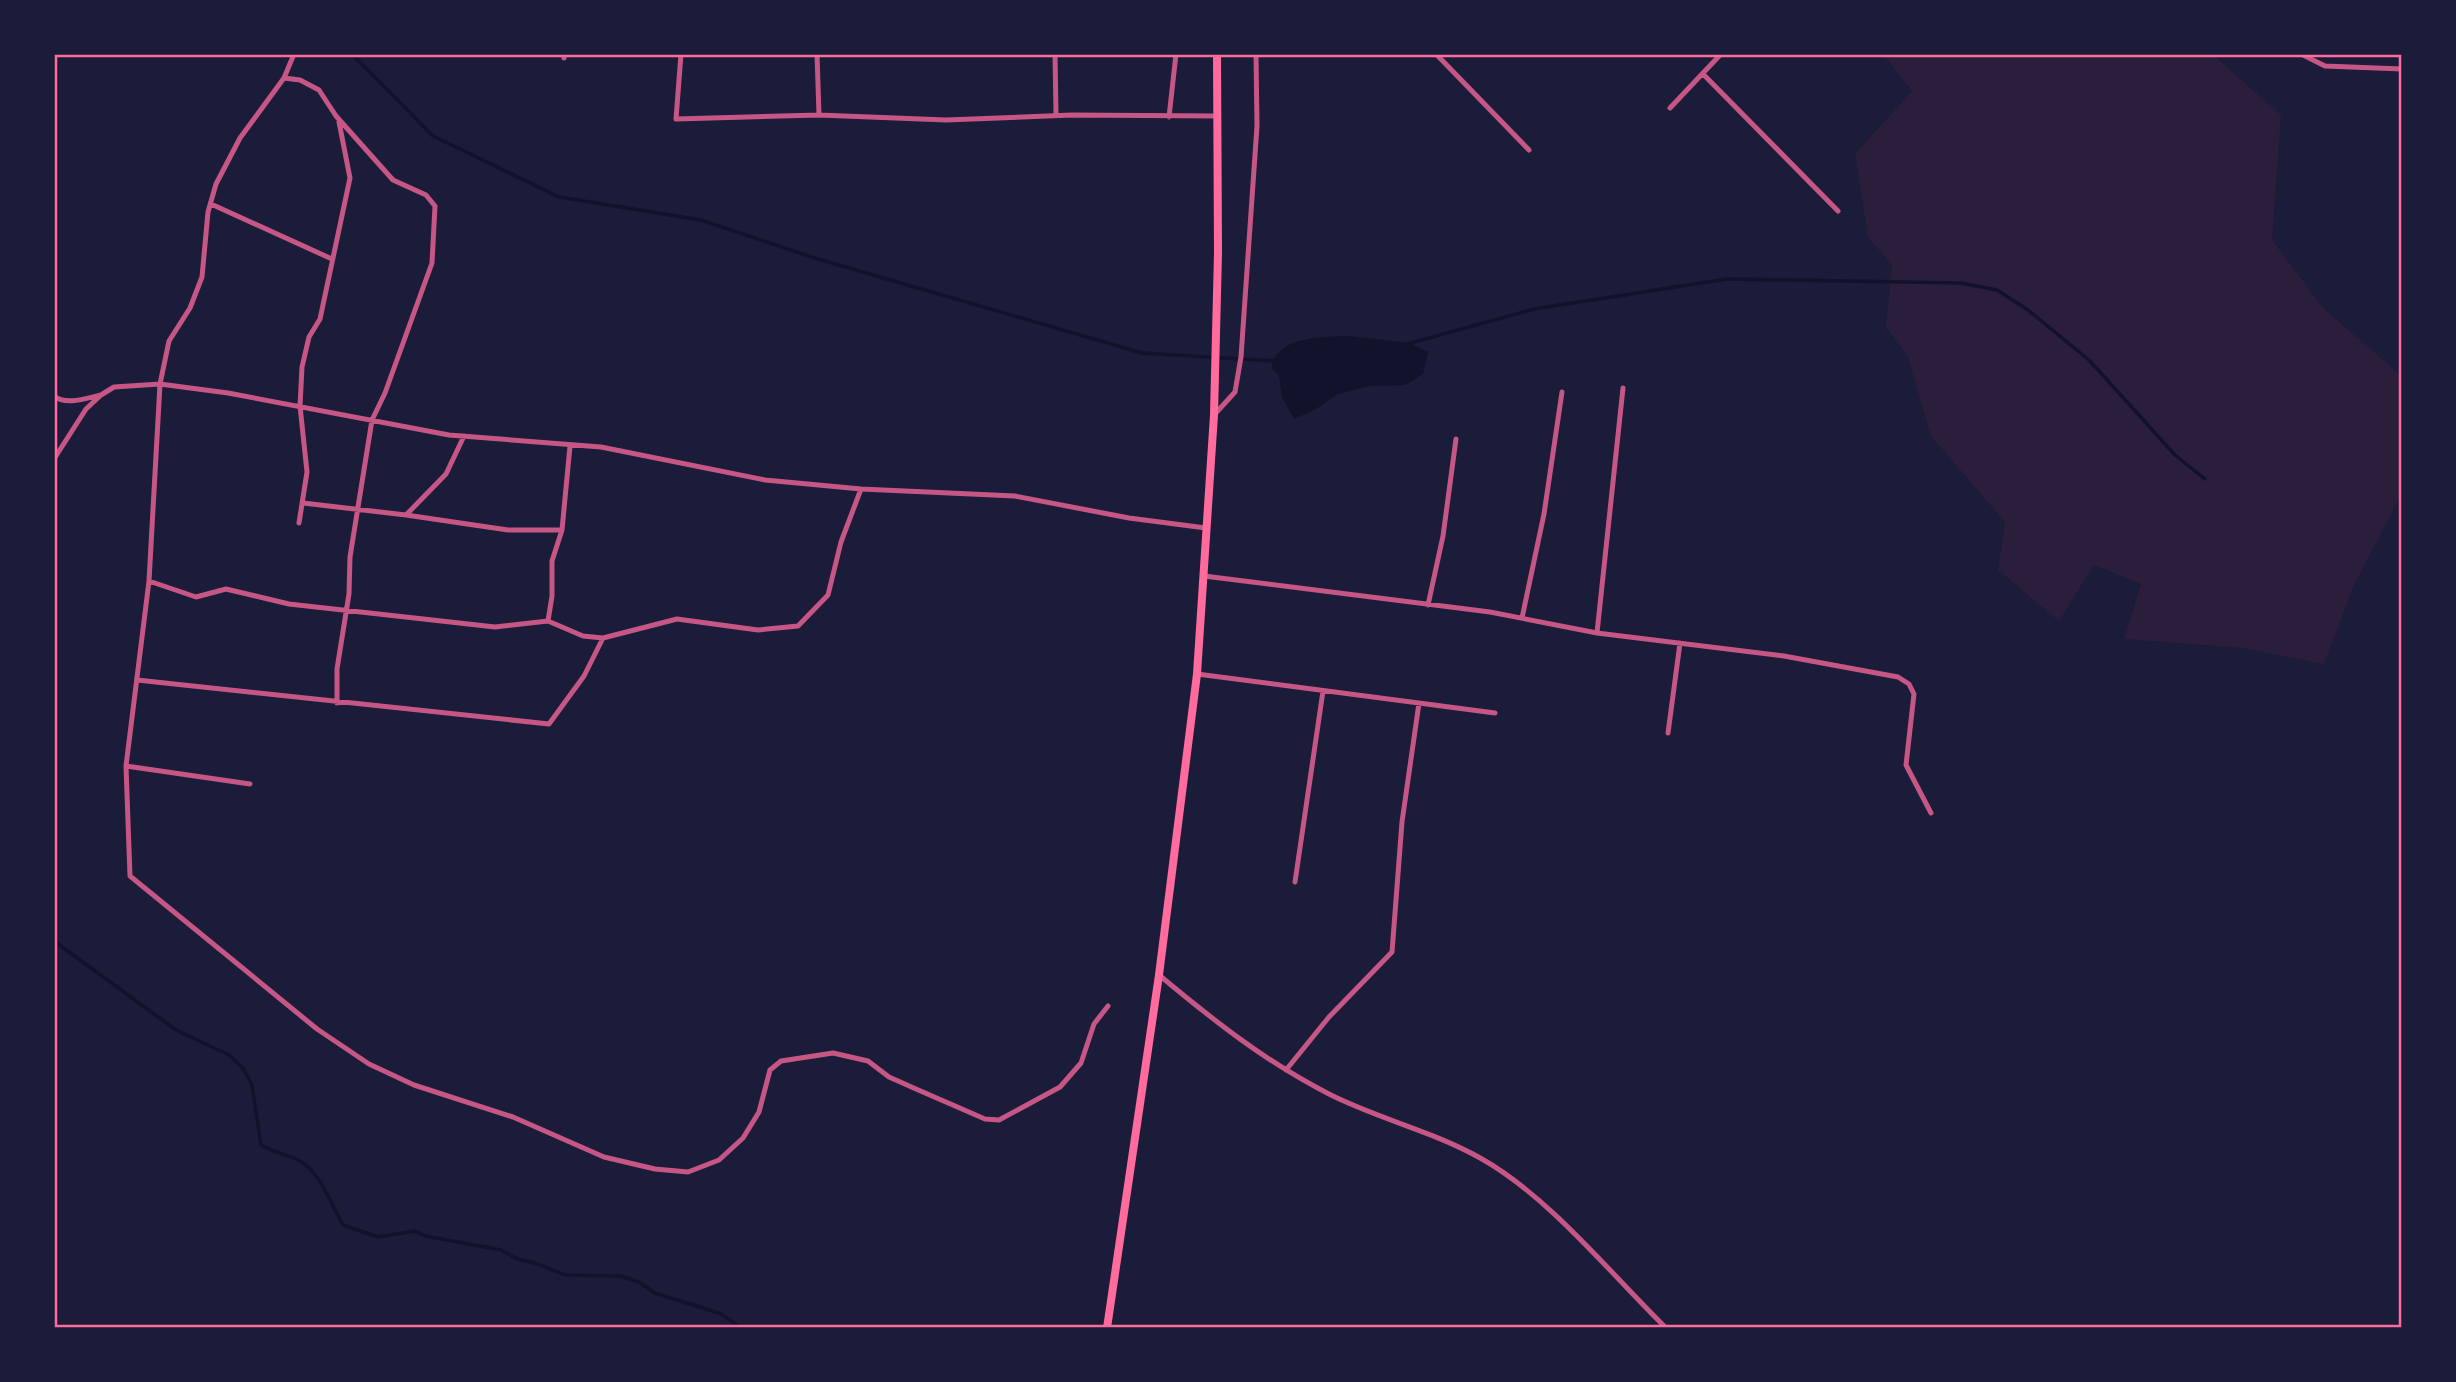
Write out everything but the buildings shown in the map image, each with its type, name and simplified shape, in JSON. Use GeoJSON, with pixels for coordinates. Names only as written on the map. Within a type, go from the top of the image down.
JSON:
{"type":"FeatureCollection","features":[{"type":"Feature","properties":{"kind":"main road"},"geometry":{"type":"LineString","coordinates":[[1107,1328],[1159,975],[1197,674],[1214,415],[1217,54]]}},
{"type":"Feature","properties":{"kind":"street"},"geometry":{"type":"LineString","coordinates":[[294,54],[284,78],[240,138],[216,184],[202,276],[190,308],[169,341],[160,384],[149,581],[126,765],[130,876],[317,1029],[369,1064],[414,1085],[513,1117],[617,1160],[655,1169],[688,1172],[719,1160],[743,1138],[759,1112],[770,1070],[781,1060],[833,1054],[868,1061],[889,1077],[985,1119],[999,1120],[1060,1087],[1081,1063],[1094,1024],[1108,1006]]}},
{"type":"Feature","properties":{"kind":"street"},"geometry":{"type":"LineString","coordinates":[[681,54],[676,119],[819,115],[946,120],[1056,116],[1218,116]]}},
{"type":"Feature","properties":{"kind":"street"},"geometry":{"type":"LineString","coordinates":[[817,54],[819,115]]}},
{"type":"Feature","properties":{"kind":"street"},"geometry":{"type":"LineString","coordinates":[[1055,54],[1056,116]]}},
{"type":"Feature","properties":{"kind":"street"},"geometry":{"type":"LineString","coordinates":[[1169,117],[1176,54]]}},
{"type":"Feature","properties":{"kind":"street"},"geometry":{"type":"LineString","coordinates":[[1214,415],[1236,392],[1241,357],[1257,126],[1256,54]]}},
{"type":"Feature","properties":{"kind":"street"},"geometry":{"type":"LineString","coordinates":[[1436,54],[1529,150]]}},
{"type":"Feature","properties":{"kind":"street"},"geometry":{"type":"LineString","coordinates":[[1670,108],[1721,54]]}},
{"type":"Feature","properties":{"kind":"street"},"geometry":{"type":"LineString","coordinates":[[2301,54],[2325,66],[2402,69]]}},
{"type":"Feature","properties":{"kind":"street"},"geometry":{"type":"LineString","coordinates":[[1703,74],[1838,211]]}},
{"type":"Feature","properties":{"kind":"street"},"geometry":{"type":"LineString","coordinates":[[284,78],[300,80],[318,90],[336,116],[393,180],[426,195],[435,206],[432,263],[386,393],[372,420],[337,669],[337,702]]}},
{"type":"Feature","properties":{"kind":"street"},"geometry":{"type":"LineString","coordinates":[[299,523],[307,472],[300,406],[302,368],[309,337],[320,319],[350,178],[342,129],[336,116]]}},
{"type":"Feature","properties":{"kind":"street"},"geometry":{"type":"LineString","coordinates":[[211,204],[332,259]]}},
{"type":"Feature","properties":{"kind":"street"},"geometry":{"type":"LineString","coordinates":[[54,459],[86,409],[101,395],[114,387],[160,384],[464,436],[601,447],[765,480],[862,489],[1015,496],[1129,518],[1206,528]]}},
{"type":"Feature","properties":{"kind":"street"},"geometry":{"type":"LineString","coordinates":[[1597,633],[1623,388]]}},
{"type":"Feature","properties":{"kind":"street"},"geometry":{"type":"LineString","coordinates":[[1521,618],[1544,514],[1562,392]]}},
{"type":"Feature","properties":{"kind":"street"},"geometry":{"type":"LineString","coordinates":[[54,396],[59,400],[71,401],[101,395]]}},
{"type":"Feature","properties":{"kind":"street"},"geometry":{"type":"LineString","coordinates":[[406,514],[446,474],[464,436]]}},
{"type":"Feature","properties":{"kind":"street"},"geometry":{"type":"LineString","coordinates":[[1428,605],[1443,536],[1456,439]]}},
{"type":"Feature","properties":{"kind":"street"},"geometry":{"type":"LineString","coordinates":[[548,621],[552,596],[552,561],[562,530],[570,446]]}},
{"type":"Feature","properties":{"kind":"street"},"geometry":{"type":"LineString","coordinates":[[149,581],[196,597],[226,589],[289,604],[495,627],[548,621],[583,636],[603,638],[677,618],[758,629],[797,626],[828,594],[841,542],[862,489]]}},
{"type":"Feature","properties":{"kind":"street"},"geometry":{"type":"LineString","coordinates":[[303,503],[406,514],[508,530],[562,530]]}},
{"type":"Feature","properties":{"kind":"street"},"geometry":{"type":"LineString","coordinates":[[1204,576],[1521,618],[1597,633],[1784,656],[1898,677],[1909,684],[1914,694],[1906,765],[1931,813]]}},
{"type":"Feature","properties":{"kind":"street"},"geometry":{"type":"LineString","coordinates":[[137,680],[549,724],[584,676],[603,638]]}},
{"type":"Feature","properties":{"kind":"street"},"geometry":{"type":"LineString","coordinates":[[1668,733],[1680,643]]}},
{"type":"Feature","properties":{"kind":"street"},"geometry":{"type":"LineString","coordinates":[[1197,674],[1495,713]]}},
{"type":"Feature","properties":{"kind":"street"},"geometry":{"type":"LineString","coordinates":[[1295,882],[1323,691]]}},
{"type":"Feature","properties":{"kind":"street"},"geometry":{"type":"LineString","coordinates":[[1286,1070],[1329,1017],[1392,952],[1402,822],[1419,703]]}},
{"type":"Feature","properties":{"kind":"street"},"geometry":{"type":"LineString","coordinates":[[126,765],[250,784]]}},
{"type":"Feature","properties":{"kind":"street"},"geometry":{"type":"LineString","coordinates":[[1159,975],[1220,1026],[1286,1070],[1331,1095],[1420,1130],[1481,1158],[1527,1188],[1666,1328]]}},
{"type":"Feature","properties":{"kind":"shaded area"},"geometry":{"type":"Polygon","coordinates":[[[1883,54],[2212,54],[2281,115],[2272,240],[2324,309],[2402,376],[2402,493],[2354,585],[2324,664],[2243,648],[2124,639],[2141,584],[2094,565],[2059,621],[1998,570],[2005,522],[1931,436],[1908,357],[1886,327],[1892,265],[1868,237],[1855,154],[1912,91],[1883,54]]]}},
{"type":"Feature","properties":{"kind":"shaded area"},"geometry":{"type":"Polygon","coordinates":[[[1349,336],[1410,343],[1428,352],[1423,374],[1405,385],[1369,386],[1338,394],[1316,409],[1294,419],[1282,397],[1279,376],[1272,368],[1275,357],[1291,344],[1302,340],[1349,336]]]}},
{"type":"Feature","properties":{"kind":"waterway"},"geometry":{"type":"LineString","coordinates":[[352,54],[433,136],[559,197],[701,220],[818,259],[1142,353],[1277,361]]}},
{"type":"Feature","properties":{"kind":"waterway"},"geometry":{"type":"LineString","coordinates":[[1407,344],[1534,309],[1727,279],[1961,283],[1997,290],[2028,310],[2089,360],[2175,455],[2205,479]]}},
{"type":"Feature","properties":{"kind":"waterway"},"geometry":{"type":"LineString","coordinates":[[54,941],[176,1030],[229,1055],[243,1068],[252,1085],[261,1145],[306,1165],[319,1180],[343,1225],[378,1237],[415,1231],[425,1236],[501,1250],[517,1259],[565,1275],[621,1276],[639,1282],[655,1293],[719,1313],[742,1328]]}}]}
